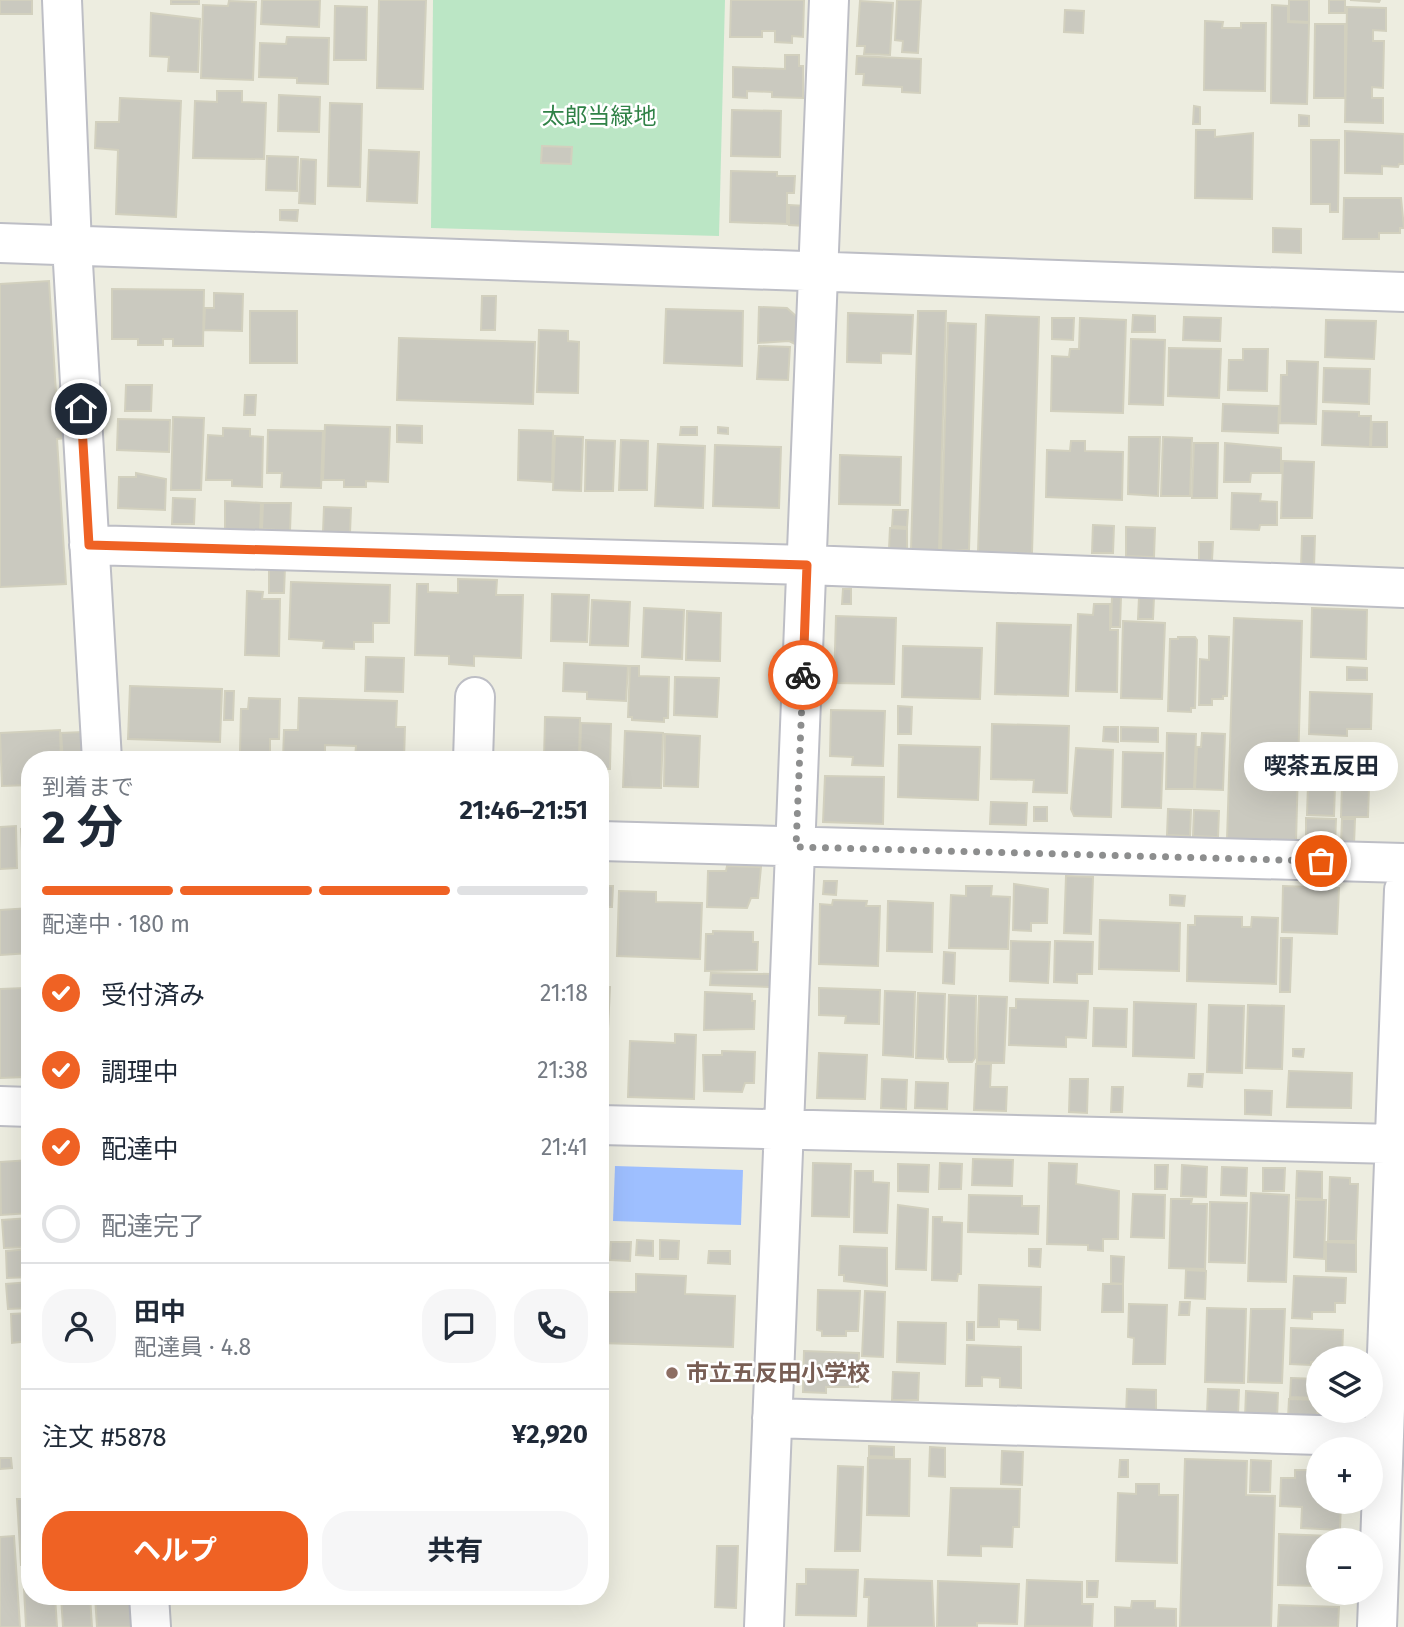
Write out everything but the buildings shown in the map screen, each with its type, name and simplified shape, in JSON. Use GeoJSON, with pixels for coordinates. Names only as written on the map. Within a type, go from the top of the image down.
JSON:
{"type":"FeatureCollection","features":[{"type":"Feature","properties":{"kind":"street"},"geometry":{"type":"LineString","coordinates":[[62,0],[72,246],[101,751]]}},
{"type":"Feature","properties":{"kind":"street"},"geometry":{"type":"LineString","coordinates":[[764,1627],[820,273],[828,0]]}},
{"type":"Feature","properties":{"kind":"street"},"geometry":{"type":"LineString","coordinates":[[0,243],[1404,292]]}},
{"type":"Feature","properties":{"kind":"street"},"geometry":{"type":"LineString","coordinates":[[89,545],[807,565],[1404,588]]}},
{"type":"Feature","properties":{"kind":"street"},"geometry":{"type":"LineString","coordinates":[[473,751],[475,696]]}},
{"type":"Feature","properties":{"kind":"street"},"geometry":{"type":"LineString","coordinates":[[609,841],[1404,863]]}},
{"type":"Feature","properties":{"kind":"street"},"geometry":{"type":"LineString","coordinates":[[1377,1627],[1398,1169],[1404,890]]}},
{"type":"Feature","properties":{"kind":"street"},"geometry":{"type":"LineString","coordinates":[[0,1106],[21,1107]]}},
{"type":"Feature","properties":{"kind":"street"},"geometry":{"type":"LineString","coordinates":[[609,1125],[784,1130],[1398,1169]]}},
{"type":"Feature","properties":{"kind":"street"},"geometry":{"type":"LineString","coordinates":[[772,1418],[1384,1437]]}},
{"type":"Feature","properties":{"kind":"street"},"geometry":{"type":"LineString","coordinates":[[150,1605],[151,1627]]}},
{"type":"Feature","properties":{"kind":"green space","name":"太郎当緑地"},"geometry":{"type":"Polygon","coordinates":[[[433,0],[725,0],[719,236],[431,228],[433,0]]]}},
{"type":"Feature","properties":{"kind":"water"},"geometry":{"type":"Polygon","coordinates":[[[615,1166],[743,1170],[741,1225],[613,1221],[615,1166]]]}},
{"type":"Feature","properties":{"kind":"way so far"},"geometry":{"type":"LineString","coordinates":[[803,675],[796,847],[1321,861]]}},
{"type":"Feature","properties":{"kind":"place","name":"喫茶五反田"},"geometry":{"type":"Point","coordinates":[1321,861]}},
{"type":"Feature","properties":{"kind":"place","name":"市立五反田小学校"},"geometry":{"type":"Point","coordinates":[672,1373]}},
{"type":"Feature","properties":{"kind":"route"},"geometry":{"type":"LineString","coordinates":[[81,409],[89,545],[807,565],[803,675]]}}]}
